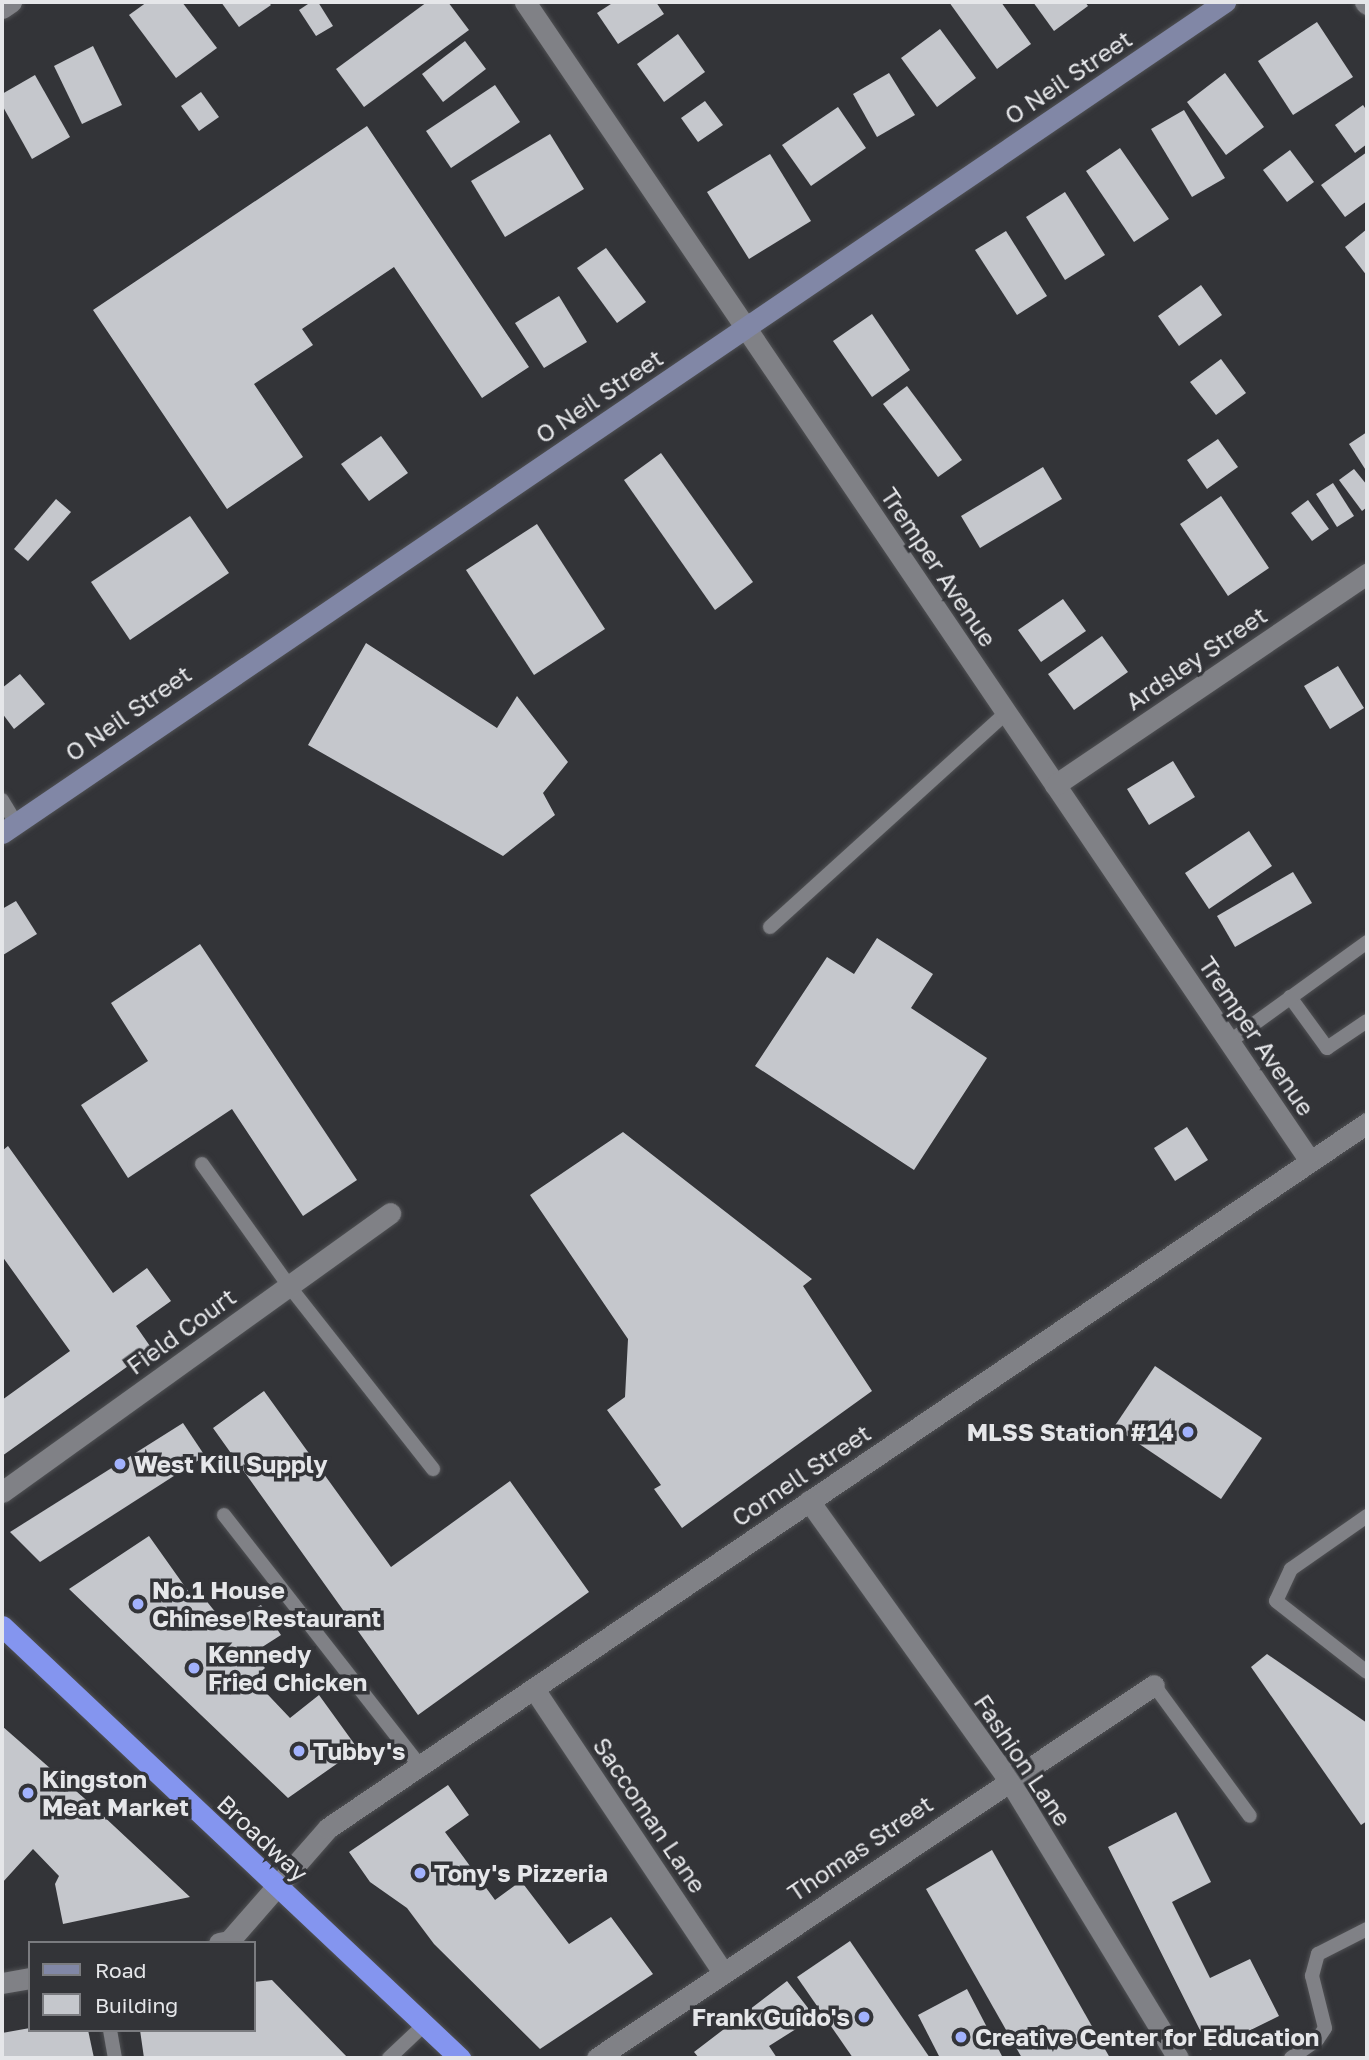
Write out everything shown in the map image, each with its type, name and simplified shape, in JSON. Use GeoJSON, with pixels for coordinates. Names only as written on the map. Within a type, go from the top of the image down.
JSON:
{"type":"FeatureCollection","features":[{"type":"Feature","properties":{"kind":"highway","name":"Broadway"},"geometry":{"type":"LineString","coordinates":[[2,1626],[460,2058]]}},
{"type":"Feature","properties":{"kind":"street"},"geometry":{"type":"LineString","coordinates":[[2,8],[11,2]]}},
{"type":"Feature","properties":{"kind":"street","name":"Tremper Avenue"},"geometry":{"type":"LineString","coordinates":[[525,2],[1310,1161]]}},
{"type":"Feature","properties":{"kind":"street","name":"O Neil Street"},"geometry":{"type":"LineString","coordinates":[[9,828],[1225,2]]}},
{"type":"Feature","properties":{"kind":"street","name":"Ardsley Street"},"geometry":{"type":"LineString","coordinates":[[1055,785],[1367,574]]}},
{"type":"Feature","properties":{"kind":"street","name":"Cornell Street"},"geometry":{"type":"LineString","coordinates":[[229,1941],[328,1828],[1367,1123]]}},
{"type":"Feature","properties":{"kind":"street","name":"Field Court"},"geometry":{"type":"LineString","coordinates":[[2,1492],[390,1213]]}},
{"type":"Feature","properties":{"kind":"street","name":"Fashion Lane"},"geometry":{"type":"LineString","coordinates":[[809,1501],[1009,1780],[1178,2058]]}},
{"type":"Feature","properties":{"kind":"street","name":"Thomas Street"},"geometry":{"type":"LineString","coordinates":[[597,2058],[722,1971],[1154,1685]]}},
{"type":"Feature","properties":{"kind":"street","name":"Saccoman Lane"},"geometry":{"type":"LineString","coordinates":[[534,1689],[722,1971]]}},
{"type":"Feature","properties":{"kind":"street"},"geometry":{"type":"LineString","coordinates":[[2,1983],[28,1978]]}},
{"type":"Feature","properties":{"kind":"lane"},"geometry":{"type":"LineString","coordinates":[[770,927],[1006,713]]}},
{"type":"Feature","properties":{"kind":"lane"},"geometry":{"type":"LineString","coordinates":[[2,800],[9,828]]}},
{"type":"Feature","properties":{"kind":"lane"},"geometry":{"type":"LineString","coordinates":[[1229,1042],[1367,942]]}},
{"type":"Feature","properties":{"kind":"lane"},"geometry":{"type":"LineString","coordinates":[[1290,997],[1327,1048],[1367,1021]]}},
{"type":"Feature","properties":{"kind":"lane"},"geometry":{"type":"LineString","coordinates":[[202,1164],[289,1286],[433,1469]]}},
{"type":"Feature","properties":{"kind":"lane"},"geometry":{"type":"LineString","coordinates":[[225,1515],[419,1766]]}},
{"type":"Feature","properties":{"kind":"lane"},"geometry":{"type":"LineString","coordinates":[[1367,1516],[1291,1569],[1276,1601],[1367,1672]]}},
{"type":"Feature","properties":{"kind":"lane"},"geometry":{"type":"LineString","coordinates":[[1154,1685],[1250,1816]]}},
{"type":"Feature","properties":{"kind":"lane"},"geometry":{"type":"LineString","coordinates":[[1291,2058],[1317,2040],[1325,2028],[1312,1976],[1318,1954],[1367,1929]]}},
{"type":"Feature","properties":{"kind":"lane"},"geometry":{"type":"LineString","coordinates":[[389,2058],[424,2025]]}},
{"type":"Feature","properties":{"kind":"lane"},"geometry":{"type":"LineString","coordinates":[[110,2032],[115,2058]]}},
{"type":"Feature","properties":{"kind":"building"},"geometry":{"type":"Polygon","coordinates":[[[147,2],[182,2],[217,48],[176,78],[129,15],[147,2]]]}},
{"type":"Feature","properties":{"kind":"building"},"geometry":{"type":"Polygon","coordinates":[[[221,2],[268,2],[271,5],[239,27],[221,2]]]}},
{"type":"Feature","properties":{"kind":"building"},"geometry":{"type":"Polygon","coordinates":[[[311,2],[318,2],[333,26],[316,36],[299,10],[311,2]]]}},
{"type":"Feature","properties":{"kind":"building"},"geometry":{"type":"Polygon","coordinates":[[[427,2],[448,2],[469,30],[364,107],[336,69],[427,2]]]}},
{"type":"Feature","properties":{"kind":"building"},"geometry":{"type":"Polygon","coordinates":[[[614,2],[656,2],[664,14],[618,44],[597,13],[614,2]]]}},
{"type":"Feature","properties":{"kind":"building"},"geometry":{"type":"Polygon","coordinates":[[[949,2],[1001,2],[1031,44],[997,69],[949,2]]]}},
{"type":"Feature","properties":{"kind":"building"},"geometry":{"type":"Polygon","coordinates":[[[1033,2],[1085,2],[1088,6],[1054,31],[1033,2]]]}},
{"type":"Feature","properties":{"kind":"building"},"geometry":{"type":"Polygon","coordinates":[[[1317,22],[1353,77],[1293,115],[1258,61],[1317,22]]]}},
{"type":"Feature","properties":{"kind":"building"},"geometry":{"type":"Polygon","coordinates":[[[940,29],[976,78],[937,107],[901,58],[940,29]]]}},
{"type":"Feature","properties":{"kind":"building"},"geometry":{"type":"Polygon","coordinates":[[[678,34],[705,72],[664,102],[637,64],[678,34]]]}},
{"type":"Feature","properties":{"kind":"building"},"geometry":{"type":"Polygon","coordinates":[[[465,41],[486,69],[443,102],[422,74],[465,41]]]}},
{"type":"Feature","properties":{"kind":"building"},"geometry":{"type":"Polygon","coordinates":[[[93,46],[122,105],[82,124],[54,66],[93,46]]]}},
{"type":"Feature","properties":{"kind":"building"},"geometry":{"type":"Polygon","coordinates":[[[889,73],[915,115],[877,137],[853,94],[889,73]]]}},
{"type":"Feature","properties":{"kind":"building"},"geometry":{"type":"Polygon","coordinates":[[[1225,73],[1264,127],[1226,155],[1187,102],[1225,73]]]}},
{"type":"Feature","properties":{"kind":"building"},"geometry":{"type":"Polygon","coordinates":[[[35,75],[70,137],[32,159],[2,105],[2,94],[35,75]]]}},
{"type":"Feature","properties":{"kind":"building"},"geometry":{"type":"Polygon","coordinates":[[[495,85],[520,122],[451,168],[426,131],[495,85]]]}},
{"type":"Feature","properties":{"kind":"building"},"geometry":{"type":"Polygon","coordinates":[[[201,92],[219,117],[199,131],[181,106],[201,92]]]}},
{"type":"Feature","properties":{"kind":"building"},"geometry":{"type":"Polygon","coordinates":[[[705,101],[723,125],[698,142],[681,118],[705,101]]]}},
{"type":"Feature","properties":{"kind":"building"},"geometry":{"type":"Polygon","coordinates":[[[1363,105],[1367,111],[1367,144],[1355,153],[1335,125],[1363,105]]]}},
{"type":"Feature","properties":{"kind":"building"},"geometry":{"type":"Polygon","coordinates":[[[838,107],[866,148],[811,186],[782,145],[838,107]]]}},
{"type":"Feature","properties":{"kind":"building"},"geometry":{"type":"Polygon","coordinates":[[[1184,110],[1225,178],[1192,197],[1151,129],[1184,110]]]}},
{"type":"Feature","properties":{"kind":"building"},"geometry":{"type":"Polygon","coordinates":[[[367,126],[529,367],[482,398],[394,267],[302,329],[313,345],[254,384],[303,457],[227,509],[93,310],[367,126]]]}},
{"type":"Feature","properties":{"kind":"building"},"geometry":{"type":"Polygon","coordinates":[[[550,134],[584,189],[505,237],[471,181],[550,134]]]}},
{"type":"Feature","properties":{"kind":"building"},"geometry":{"type":"Polygon","coordinates":[[[1120,148],[1169,219],[1134,242],[1086,171],[1120,148]]]}},
{"type":"Feature","properties":{"kind":"building"},"geometry":{"type":"Polygon","coordinates":[[[1290,150],[1314,182],[1287,202],[1263,170],[1290,150]]]}},
{"type":"Feature","properties":{"kind":"building"},"geometry":{"type":"Polygon","coordinates":[[[1367,152],[1367,201],[1345,217],[1321,185],[1367,152]]]}},
{"type":"Feature","properties":{"kind":"building"},"geometry":{"type":"Polygon","coordinates":[[[770,154],[811,221],[749,259],[707,192],[770,154]]]}},
{"type":"Feature","properties":{"kind":"building"},"geometry":{"type":"Polygon","coordinates":[[[1065,192],[1105,255],[1065,280],[1026,217],[1065,192]]]}},
{"type":"Feature","properties":{"kind":"building"},"geometry":{"type":"Polygon","coordinates":[[[1367,229],[1367,276],[1345,247],[1367,229]]]}},
{"type":"Feature","properties":{"kind":"building"},"geometry":{"type":"Polygon","coordinates":[[[1006,231],[1047,296],[1017,315],[975,250],[1006,231]]]}},
{"type":"Feature","properties":{"kind":"building"},"geometry":{"type":"Polygon","coordinates":[[[606,248],[646,302],[617,323],[577,268],[606,248]]]}},
{"type":"Feature","properties":{"kind":"building"},"geometry":{"type":"Polygon","coordinates":[[[1201,285],[1222,315],[1179,346],[1158,316],[1201,285]]]}},
{"type":"Feature","properties":{"kind":"building"},"geometry":{"type":"Polygon","coordinates":[[[559,296],[587,342],[544,368],[515,323],[559,296]]]}},
{"type":"Feature","properties":{"kind":"building"},"geometry":{"type":"Polygon","coordinates":[[[872,314],[910,370],[872,397],[833,341],[872,314]]]}},
{"type":"Feature","properties":{"kind":"building"},"geometry":{"type":"Polygon","coordinates":[[[1221,359],[1246,393],[1216,415],[1190,382],[1221,359]]]}},
{"type":"Feature","properties":{"kind":"building"},"geometry":{"type":"Polygon","coordinates":[[[907,386],[962,460],[938,477],[883,404],[907,386]]]}},
{"type":"Feature","properties":{"kind":"building"},"geometry":{"type":"Polygon","coordinates":[[[1367,432],[1367,472],[1349,444],[1367,432]]]}},
{"type":"Feature","properties":{"kind":"building"},"geometry":{"type":"Polygon","coordinates":[[[381,436],[408,473],[369,501],[341,464],[381,436]]]}},
{"type":"Feature","properties":{"kind":"building"},"geometry":{"type":"Polygon","coordinates":[[[1218,439],[1238,467],[1207,489],[1187,460],[1218,439]]]}},
{"type":"Feature","properties":{"kind":"building"},"geometry":{"type":"Polygon","coordinates":[[[661,453],[753,582],[715,610],[624,480],[661,453]]]}},
{"type":"Feature","properties":{"kind":"building"},"geometry":{"type":"Polygon","coordinates":[[[1043,467],[1062,499],[980,548],[961,516],[1043,467]]]}},
{"type":"Feature","properties":{"kind":"building"},"geometry":{"type":"Polygon","coordinates":[[[1354,469],[1367,485],[1367,507],[1362,511],[1339,480],[1354,469]]]}},
{"type":"Feature","properties":{"kind":"building"},"geometry":{"type":"Polygon","coordinates":[[[1333,483],[1354,516],[1337,527],[1316,494],[1333,483]]]}},
{"type":"Feature","properties":{"kind":"building"},"geometry":{"type":"Polygon","coordinates":[[[1221,496],[1269,568],[1228,596],[1180,524],[1221,496]]]}},
{"type":"Feature","properties":{"kind":"building"},"geometry":{"type":"Polygon","coordinates":[[[56,499],[71,512],[28,561],[14,549],[56,499]]]}},
{"type":"Feature","properties":{"kind":"building"},"geometry":{"type":"Polygon","coordinates":[[[1308,500],[1329,529],[1312,541],[1291,513],[1308,500]]]}},
{"type":"Feature","properties":{"kind":"building"},"geometry":{"type":"Polygon","coordinates":[[[190,516],[229,573],[130,640],[91,582],[190,516]]]}},
{"type":"Feature","properties":{"kind":"building"},"geometry":{"type":"Polygon","coordinates":[[[537,524],[605,629],[534,675],[466,570],[537,524]]]}},
{"type":"Feature","properties":{"kind":"building"},"geometry":{"type":"Polygon","coordinates":[[[1063,599],[1086,631],[1041,662],[1018,630],[1063,599]]]}},
{"type":"Feature","properties":{"kind":"building"},"geometry":{"type":"Polygon","coordinates":[[[1102,636],[1128,672],[1074,710],[1048,674],[1102,636]]]}},
{"type":"Feature","properties":{"kind":"building"},"geometry":{"type":"Polygon","coordinates":[[[366,643],[497,728],[517,696],[568,762],[543,793],[555,815],[503,856],[308,745],[366,643]]]}},
{"type":"Feature","properties":{"kind":"building"},"geometry":{"type":"Polygon","coordinates":[[[1338,666],[1364,708],[1330,729],[1304,686],[1338,666]]]}},
{"type":"Feature","properties":{"kind":"building"},"geometry":{"type":"Polygon","coordinates":[[[20,674],[45,704],[14,729],[2,713],[2,688],[20,674]]]}},
{"type":"Feature","properties":{"kind":"building"},"geometry":{"type":"Polygon","coordinates":[[[1173,761],[1195,797],[1149,825],[1127,789],[1173,761]]]}},
{"type":"Feature","properties":{"kind":"building"},"geometry":{"type":"Polygon","coordinates":[[[1249,831],[1272,866],[1209,909],[1185,873],[1249,831]]]}},
{"type":"Feature","properties":{"kind":"building"},"geometry":{"type":"Polygon","coordinates":[[[1293,872],[1312,903],[1235,947],[1217,916],[1293,872]]]}},
{"type":"Feature","properties":{"kind":"building"},"geometry":{"type":"Polygon","coordinates":[[[16,901],[37,934],[3,955],[2,909],[16,901]]]}},
{"type":"Feature","properties":{"kind":"building"},"geometry":{"type":"Polygon","coordinates":[[[877,938],[933,974],[911,1008],[987,1058],[914,1170],[755,1066],[827,957],[854,974],[877,938]]]}},
{"type":"Feature","properties":{"kind":"building"},"geometry":{"type":"Polygon","coordinates":[[[200,944],[357,1180],[303,1216],[232,1109],[128,1178],[81,1105],[148,1061],[111,1003],[200,944]]]}},
{"type":"Feature","properties":{"kind":"building"},"geometry":{"type":"Polygon","coordinates":[[[1187,1127],[1208,1160],[1175,1181],[1154,1148],[1187,1127]]]}},
{"type":"Feature","properties":{"kind":"building"},"geometry":{"type":"Polygon","coordinates":[[[623,1132],[812,1279],[803,1286],[872,1391],[682,1528],[654,1489],[661,1485],[607,1410],[625,1397],[628,1339],[530,1195],[623,1132]]]}},
{"type":"Feature","properties":{"kind":"building"},"geometry":{"type":"Polygon","coordinates":[[[8,1146],[113,1293],[147,1268],[171,1301],[136,1326],[152,1349],[2,1456],[2,1400],[70,1351],[2,1256],[2,1151],[8,1146]]]}},
{"type":"Feature","properties":{"kind":"building","name":"MLSS Station #14"},"geometry":{"type":"Polygon","coordinates":[[[1155,1366],[1262,1438],[1221,1499],[1114,1427],[1155,1366]]]}},
{"type":"Feature","properties":{"kind":"building"},"geometry":{"type":"Polygon","coordinates":[[[264,1391],[391,1567],[510,1481],[589,1592],[418,1715],[213,1428],[264,1391]]]}},
{"type":"Feature","properties":{"kind":"building"},"geometry":{"type":"Polygon","coordinates":[[[183,1423],[205,1456],[40,1562],[10,1532],[183,1423]]]}},
{"type":"Feature","properties":{"kind":"building"},"geometry":{"type":"Polygon","coordinates":[[[149,1536],[193,1598],[200,1593],[225,1624],[261,1605],[281,1635],[253,1653],[265,1668],[253,1679],[290,1718],[319,1695],[358,1749],[288,1798],[69,1589],[149,1536]]]}},
{"type":"Feature","properties":{"kind":"building"},"geometry":{"type":"Polygon","coordinates":[[[1267,1654],[1367,1723],[1367,1821],[1361,1825],[1251,1667],[1267,1654]]]}},
{"type":"Feature","properties":{"kind":"building"},"geometry":{"type":"Polygon","coordinates":[[[2,1726],[190,1897],[63,1924],[55,1884],[59,1876],[33,1849],[2,1883],[2,1726]]]}},
{"type":"Feature","properties":{"kind":"building"},"geometry":{"type":"Polygon","coordinates":[[[448,1785],[469,1815],[445,1832],[495,1900],[521,1881],[569,1944],[611,1917],[653,1974],[540,2049],[434,1944],[407,1908],[370,1882],[349,1852],[448,1785]]]}},
{"type":"Feature","properties":{"kind":"building"},"geometry":{"type":"Polygon","coordinates":[[[1176,1812],[1211,1882],[1172,1902],[1210,1978],[1250,1959],[1279,2016],[1210,2050],[1108,1847],[1176,1812]]]}},
{"type":"Feature","properties":{"kind":"building"},"geometry":{"type":"Polygon","coordinates":[[[992,1850],[1110,2058],[1022,2058],[926,1889],[992,1850]]]}},
{"type":"Feature","properties":{"kind":"building","name":"Frank Guido's"},"geometry":{"type":"Polygon","coordinates":[[[850,1941],[930,2058],[853,2058],[797,1977],[850,1941]]]}},
{"type":"Feature","properties":{"kind":"building"},"geometry":{"type":"Polygon","coordinates":[[[272,1980],[348,2058],[144,2058],[140,2032],[256,2032],[256,1982],[272,1980]]]}},
{"type":"Feature","properties":{"kind":"building"},"geometry":{"type":"Polygon","coordinates":[[[787,1981],[815,2017],[769,2046],[777,2058],[699,2058],[694,2052],[787,1981]]]}},
{"type":"Feature","properties":{"kind":"building","name":"Creative Center for Education"},"geometry":{"type":"Polygon","coordinates":[[[967,1989],[1003,2058],[940,2058],[918,2015],[967,1989]]]}},
{"type":"Feature","properties":{"kind":"building"},"geometry":{"type":"Polygon","coordinates":[[[28,2028],[28,2032],[88,2032],[94,2058],[2,2058],[2,2033],[28,2028]]]}},
{"type":"Feature","properties":{"kind":"place","name":"MLSS Station #14"},"geometry":{"type":"Point","coordinates":[1188,1432]}},
{"type":"Feature","properties":{"kind":"place","name":"West Kill Supply"},"geometry":{"type":"Point","coordinates":[120,1464]}},
{"type":"Feature","properties":{"kind":"place","name":"No.1 House Chinese Restaurant"},"geometry":{"type":"Point","coordinates":[138,1604]}},
{"type":"Feature","properties":{"kind":"place","name":"Kennedy Fried Chicken"},"geometry":{"type":"Point","coordinates":[194,1668]}},
{"type":"Feature","properties":{"kind":"place","name":"Tubby's"},"geometry":{"type":"Point","coordinates":[299,1751]}},
{"type":"Feature","properties":{"kind":"place","name":"Kingston Meat Market"},"geometry":{"type":"Point","coordinates":[28,1793]}},
{"type":"Feature","properties":{"kind":"place","name":"Tony's Pizzeria"},"geometry":{"type":"Point","coordinates":[420,1873]}},
{"type":"Feature","properties":{"kind":"place","name":"Frank Guido's"},"geometry":{"type":"Point","coordinates":[864,2017]}},
{"type":"Feature","properties":{"kind":"place","name":"Creative Center for Education"},"geometry":{"type":"Point","coordinates":[961,2037]}}]}
